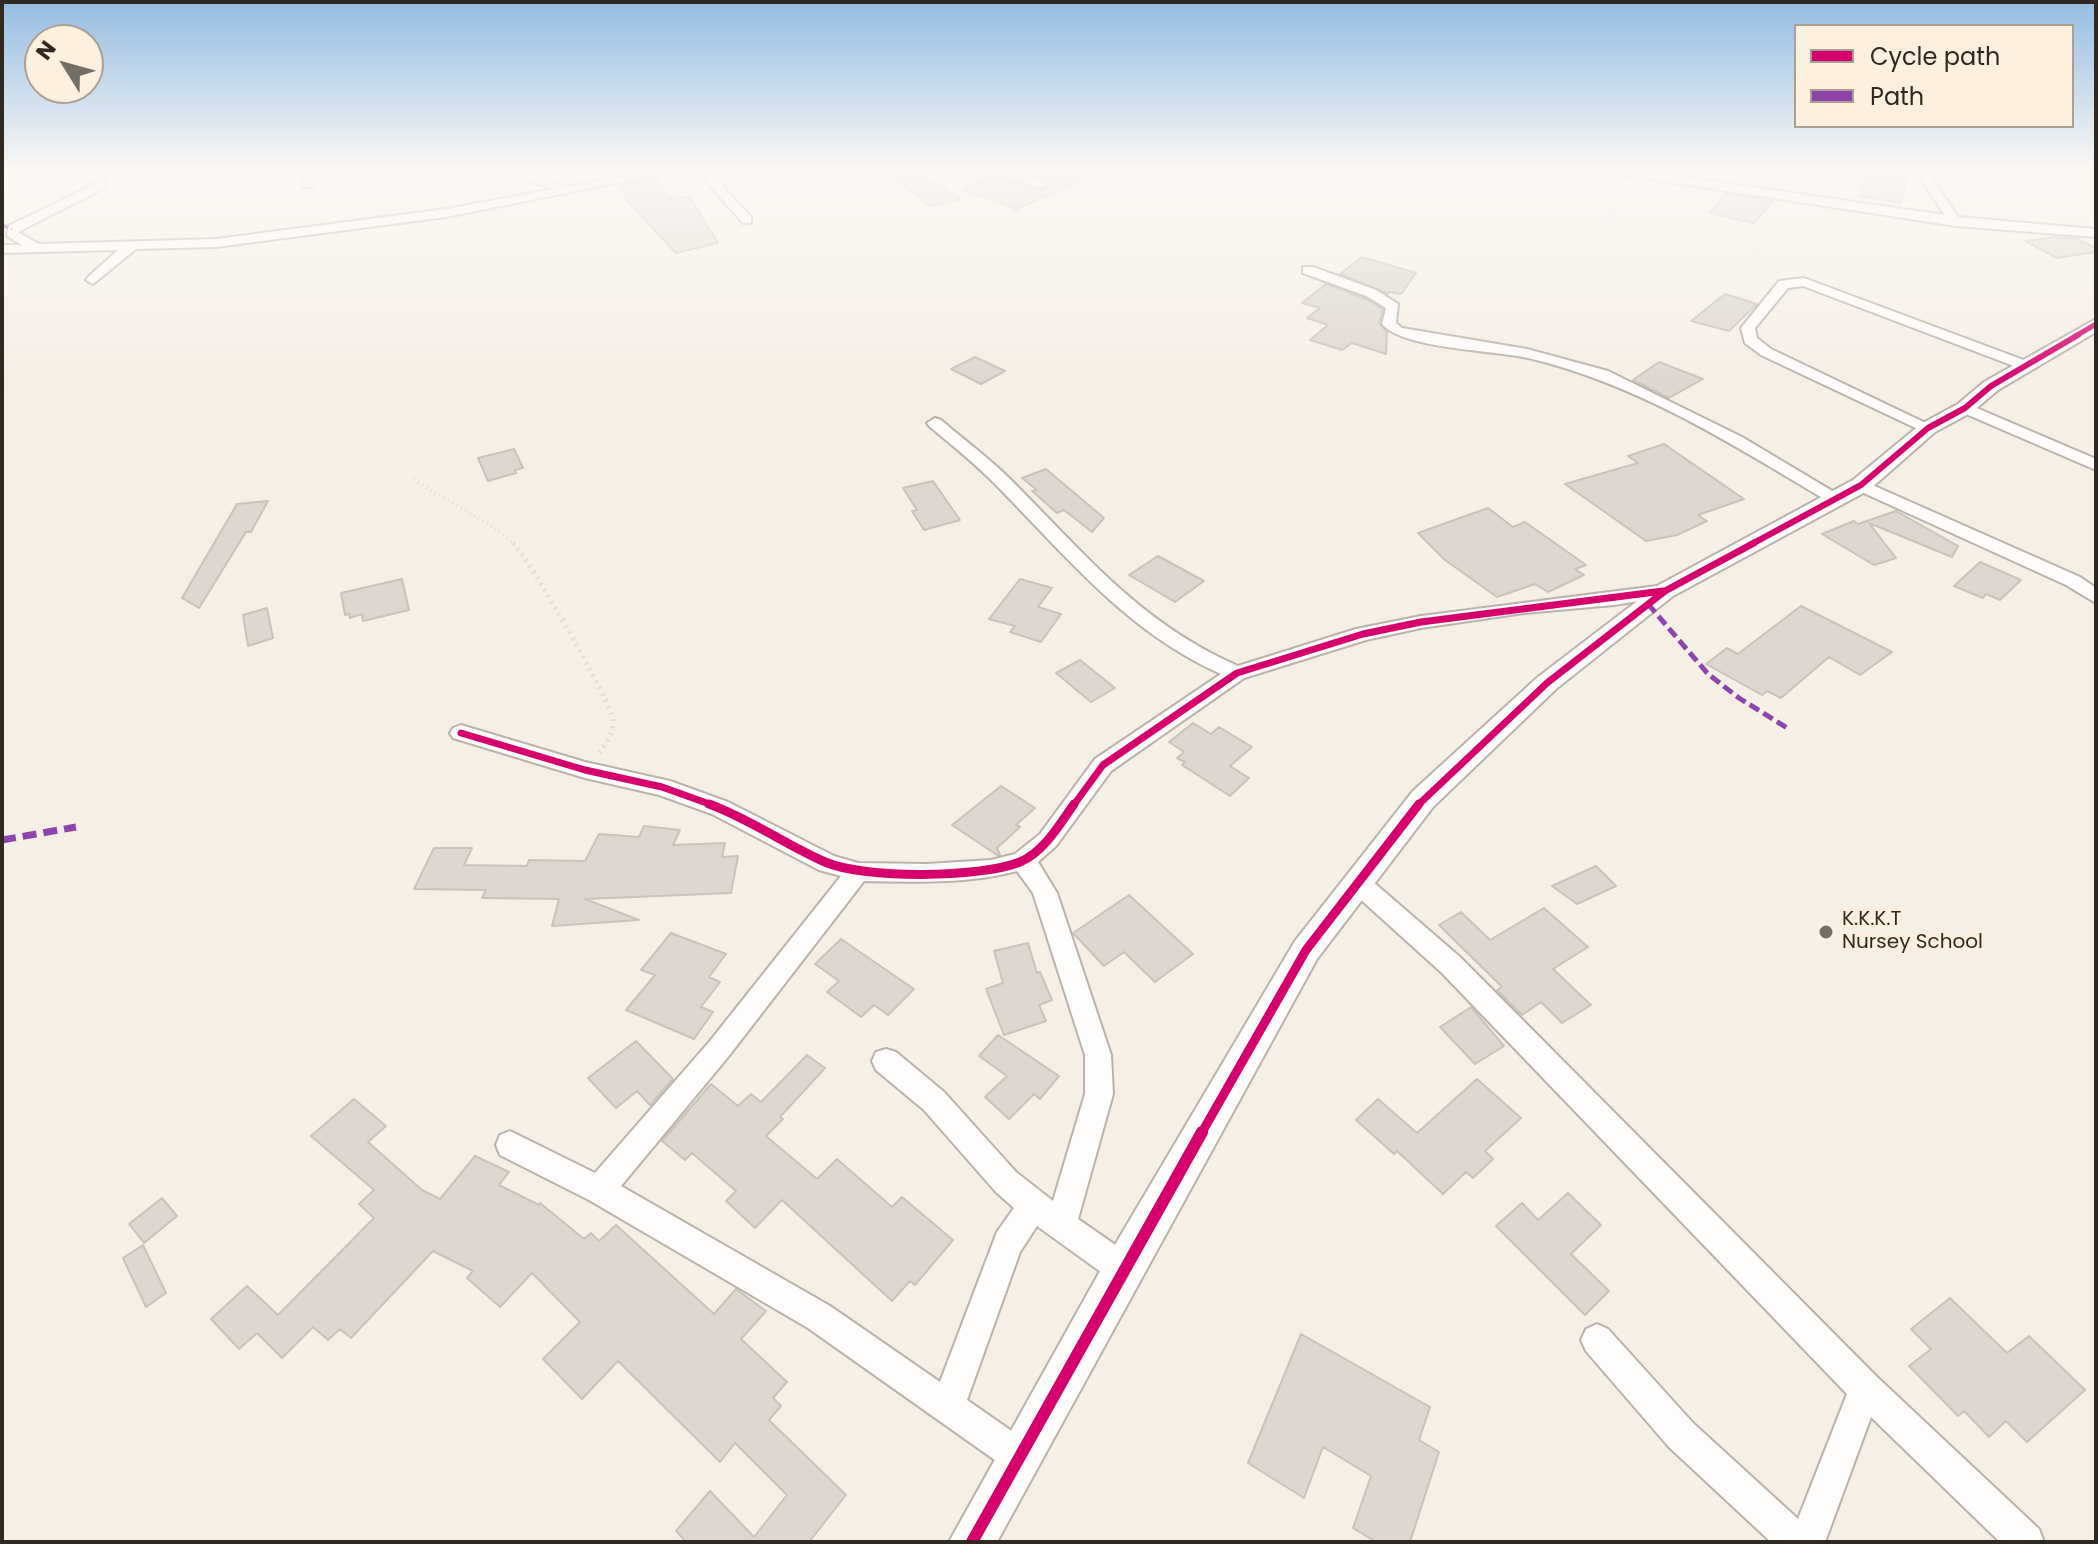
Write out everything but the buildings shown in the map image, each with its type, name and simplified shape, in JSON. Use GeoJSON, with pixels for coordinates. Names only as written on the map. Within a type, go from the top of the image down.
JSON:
{"type":"FeatureCollection","features":[{"type":"Feature","properties":{"kind":"street"},"geometry":{"type":"LineString","coordinates":[[25,242],[36,248]]}},
{"type":"Feature","properties":{"kind":"street"},"geometry":{"type":"LineString","coordinates":[[2,249],[178,246],[217,242]]}},
{"type":"Feature","properties":{"kind":"street"},"geometry":{"type":"LineString","coordinates":[[93,280],[112,260],[132,246]]}},
{"type":"Feature","properties":{"kind":"street"},"geometry":{"type":"LineString","coordinates":[[1308,270],[1371,293],[1393,307],[1389,324],[1397,331],[1527,353],[1603,374],[1848,492],[1937,522],[2073,581],[2096,597]]}},
{"type":"Feature","properties":{"kind":"street"},"geometry":{"type":"LineString","coordinates":[[1928,428],[1766,352],[1750,340],[1748,328],[1784,284],[1804,282],[2024,365]]}},
{"type":"Feature","properties":{"kind":"street"},"geometry":{"type":"LineString","coordinates":[[972,1542],[1123,1269],[1306,950],[1423,799],[1547,683],[1665,591],[1848,492],[1928,428],[1965,408],[1991,386],[2024,365],[2096,324]]}},
{"type":"Feature","properties":{"kind":"street"},"geometry":{"type":"LineString","coordinates":[[1965,408],[2096,465]]}},
{"type":"Feature","properties":{"kind":"street"},"geometry":{"type":"LineString","coordinates":[[935,423],[1002,481],[1103,588],[1147,626],[1200,660],[1237,673]]}},
{"type":"Feature","properties":{"kind":"street"},"geometry":{"type":"LineString","coordinates":[[461,733],[585,770],[662,787],[720,808],[827,863],[858,872],[978,870],[1022,861],[1048,840],[1103,765],[1237,673],[1363,634],[1421,622],[1665,591]]}},
{"type":"Feature","properties":{"kind":"street"},"geometry":{"type":"LineString","coordinates":[[1022,861],[1036,875],[1045,893],[1098,1055],[1099,1094],[1061,1224]]}},
{"type":"Feature","properties":{"kind":"street"},"geometry":{"type":"LineString","coordinates":[[599,1190],[719,1049],[858,872]]}},
{"type":"Feature","properties":{"kind":"street"},"geometry":{"type":"LineString","coordinates":[[1357,882],[1451,965],[1865,1389],[2026,1542]]}},
{"type":"Feature","properties":{"kind":"street"},"geometry":{"type":"LineString","coordinates":[[886,1061],[934,1101],[1006,1182],[1123,1269]]}},
{"type":"Feature","properties":{"kind":"street"},"geometry":{"type":"LineString","coordinates":[[510,1145],[599,1190],[819,1317],[1021,1458]]}},
{"type":"Feature","properties":{"kind":"street"},"geometry":{"type":"LineString","coordinates":[[948,1406],[1008,1243],[1033,1205]]}},
{"type":"Feature","properties":{"kind":"street"},"geometry":{"type":"LineString","coordinates":[[1597,1340],[1681,1435],[1797,1542]]}},
{"type":"Feature","properties":{"kind":"street"},"geometry":{"type":"LineString","coordinates":[[1807,1542],[1865,1389]]}},
{"type":"Feature","properties":{"kind":"path"},"geometry":{"type":"LineString","coordinates":[[1751,242],[1757,257],[1804,282]]}},
{"type":"Feature","properties":{"kind":"path"},"geometry":{"type":"LineString","coordinates":[[414,479],[439,497],[493,525],[517,547],[590,666],[613,720],[607,743],[585,770]]}},
{"type":"Feature","properties":{"kind":"marked path"},"geometry":{"type":"LineString","coordinates":[[1648,604],[1708,674],[1739,698],[1789,729]]}},
{"type":"Feature","properties":{"kind":"marked path"},"geometry":{"type":"LineString","coordinates":[[2,840],[76,827]]}},
{"type":"Feature","properties":{"kind":"cycle path"},"geometry":{"type":"LineString","coordinates":[[972,1542],[1123,1269],[1306,950],[1423,799],[1547,683],[1665,591],[1861,485],[1928,428],[1965,408],[1991,386],[2096,324]]}},
{"type":"Feature","properties":{"kind":"cycle path"},"geometry":{"type":"LineString","coordinates":[[461,733],[585,770],[662,787],[720,808],[827,863],[858,872],[927,873],[991,869],[1022,861],[1048,840],[1103,765],[1237,673],[1363,634],[1421,622],[1663,591]]}},
{"type":"Feature","properties":{"kind":"place","name":"K.K.K.T Nursey School"},"geometry":{"type":"Point","coordinates":[1826,932]}}]}
